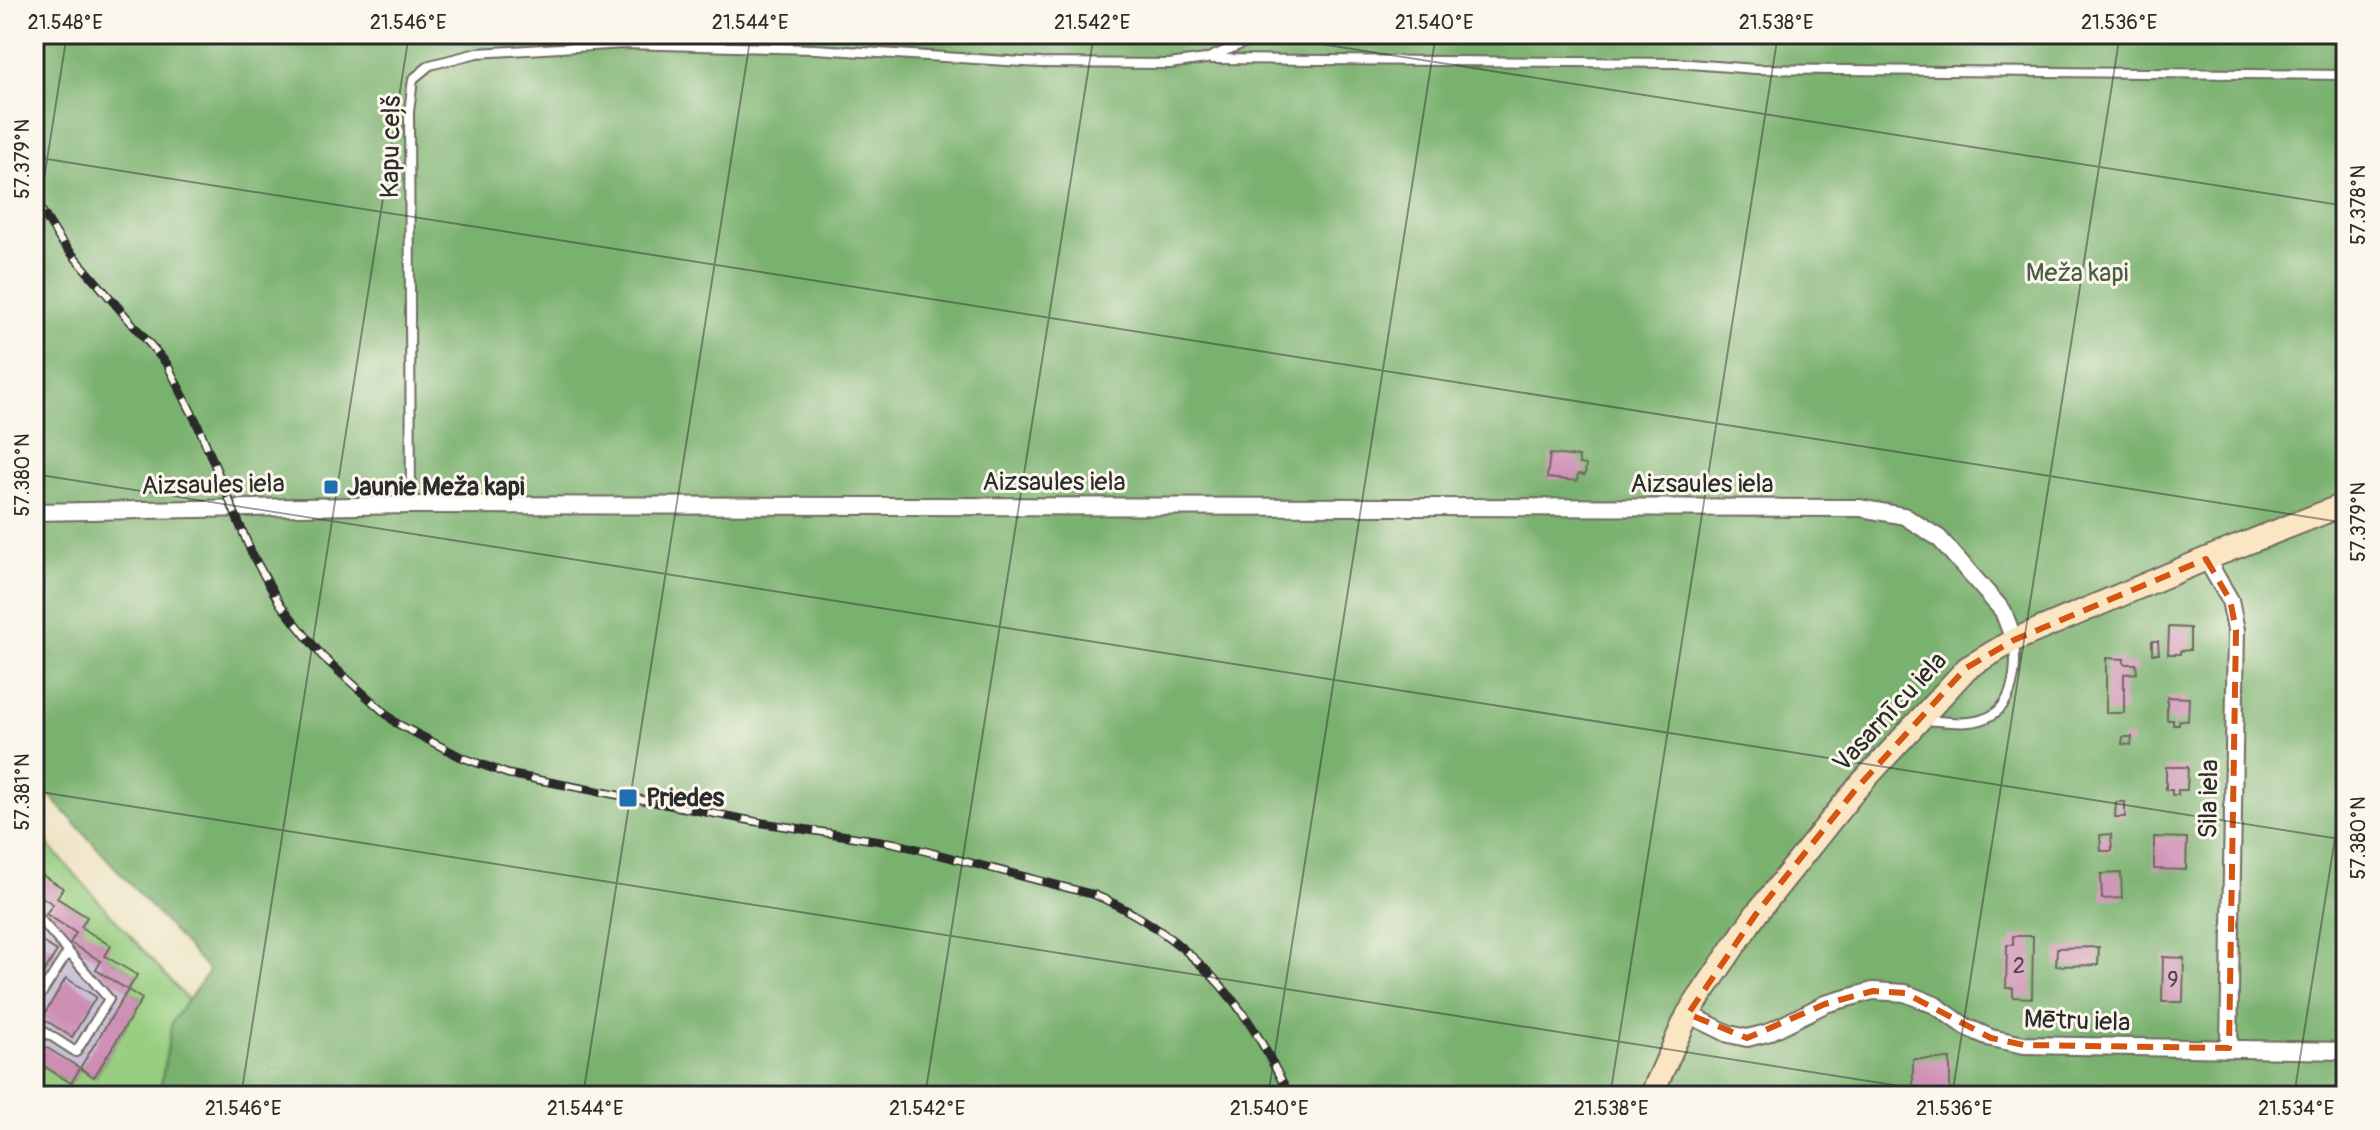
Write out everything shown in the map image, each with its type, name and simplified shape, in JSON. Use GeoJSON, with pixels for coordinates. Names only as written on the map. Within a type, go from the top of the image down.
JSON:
{"type":"FeatureCollection","features":[{"type":"Feature","properties":{"kind":"street","name":"Vasarnīcu iela"},"geometry":{"type":"LineString","coordinates":[[1651,1096],[1688,1014],[1756,914],[1856,789],[1967,668],[2014,640],[2346,504]]}},
{"type":"Feature","properties":{"kind":"street","name":"Aizsaules iela"},"geometry":{"type":"LineString","coordinates":[[34,512],[411,505],[1860,508],[1904,516],[1939,538],[2003,611],[2014,640]]}},
{"type":"Feature","properties":{"kind":"street","name":"Sila iela"},"geometry":{"type":"LineString","coordinates":[[2206,559],[2230,600],[2236,630],[2229,1048]]}},
{"type":"Feature","properties":{"kind":"street","name":"Mētru iela"},"geometry":{"type":"LineString","coordinates":[[1688,1014],[1729,1034],[1747,1038],[1767,1033],[1825,1004],[1873,991],[1905,993],[1935,1005],[1966,1027],[1991,1038],[2024,1045],[2346,1051]]}},
{"type":"Feature","properties":{"kind":"lane","name":"Kapu ceļš"},"geometry":{"type":"LineString","coordinates":[[411,505],[409,112],[413,79],[430,65],[477,53],[624,44],[815,49],[1041,63],[1169,64],[1206,59],[1265,34]]}},
{"type":"Feature","properties":{"kind":"lane"},"geometry":{"type":"LineString","coordinates":[[1206,59],[1677,63],[1755,69],[2346,75]]}},
{"type":"Feature","properties":{"kind":"lane"},"geometry":{"type":"LineString","coordinates":[[1919,720],[1969,721],[1987,718],[2000,708],[2009,696],[2013,681],[2014,640]]}},
{"type":"Feature","properties":{"kind":"lane"},"geometry":{"type":"LineString","coordinates":[[34,912],[109,999],[76,1052],[34,1025]]}},
{"type":"Feature","properties":{"kind":"lane"},"geometry":{"type":"LineString","coordinates":[[34,1005],[68,952]]}},
{"type":"Feature","properties":{"kind":"highlighted area"},"geometry":{"type":"Polygon","coordinates":[[[2206,559],[2230,600],[2236,630],[2229,1048],[2024,1045],[1991,1038],[1905,993],[1873,991],[1825,1004],[1747,1038],[1688,1014],[1756,914],[1856,789],[1966,668],[2014,640],[2206,559]]]}},
{"type":"Feature","properties":{"kind":"shaded area"},"geometry":{"type":"Polygon","coordinates":[[[34,870],[63,888],[137,975],[142,999],[94,1077],[71,1083],[34,1060],[34,870]]]}},
{"type":"Feature","properties":{"kind":"green space","name":"Meža kapi"},"geometry":{"type":"Polygon","coordinates":[[[34,34],[2346,34],[2346,1096],[159,1096],[172,1022],[209,971],[34,778],[34,34]]]}},
{"type":"Feature","properties":{"kind":"green space"},"geometry":{"type":"Polygon","coordinates":[[[34,829],[188,1000],[172,1022],[159,1096],[34,1096],[34,1060],[71,1083],[80,1068],[95,1077],[142,999],[128,990],[137,975],[105,956],[81,927],[87,917],[57,898],[34,870],[39,859],[34,856],[34,829]]]}},
{"type":"Feature","properties":{"kind":"building"},"geometry":{"type":"Polygon","coordinates":[[[1550,454],[1579,457],[1579,464],[1586,465],[1585,475],[1578,474],[1577,481],[1547,478],[1550,454]]]}},
{"type":"Feature","properties":{"kind":"building"},"geometry":{"type":"Polygon","coordinates":[[[2169,627],[2190,628],[2190,650],[2168,654],[2169,627]]]}},
{"type":"Feature","properties":{"kind":"building"},"geometry":{"type":"Polygon","coordinates":[[[2152,641],[2158,641],[2159,654],[2152,654],[2152,641]]]}},
{"type":"Feature","properties":{"kind":"building"},"geometry":{"type":"Polygon","coordinates":[[[2106,658],[2124,659],[2124,664],[2136,664],[2137,673],[2124,674],[2124,713],[2106,713],[2106,658]]]}},
{"type":"Feature","properties":{"kind":"building"},"geometry":{"type":"Polygon","coordinates":[[[2167,697],[2189,698],[2188,721],[2179,720],[2179,725],[2173,725],[2173,720],[2167,720],[2167,697]]]}},
{"type":"Feature","properties":{"kind":"building"},"geometry":{"type":"Polygon","coordinates":[[[2123,737],[2132,737],[2131,745],[2122,744],[2123,737]]]}},
{"type":"Feature","properties":{"kind":"building"},"geometry":{"type":"Polygon","coordinates":[[[2166,767],[2188,767],[2187,790],[2178,790],[2178,795],[2172,795],[2172,790],[2166,790],[2166,767]]]}},
{"type":"Feature","properties":{"kind":"building"},"geometry":{"type":"Polygon","coordinates":[[[2116,802],[2125,802],[2125,817],[2115,817],[2116,802]]]}},
{"type":"Feature","properties":{"kind":"building"},"geometry":{"type":"Polygon","coordinates":[[[2111,834],[2112,851],[2101,851],[2100,835],[2111,834]]]}},
{"type":"Feature","properties":{"kind":"building"},"geometry":{"type":"Polygon","coordinates":[[[2154,837],[2187,838],[2186,870],[2154,869],[2154,837]]]}},
{"type":"Feature","properties":{"kind":"building"},"geometry":{"type":"Polygon","coordinates":[[[34,870],[63,888],[57,898],[87,917],[81,927],[111,946],[105,956],[137,975],[128,990],[96,970],[101,961],[70,943],[76,933],[46,914],[53,904],[34,892],[34,870]]]}},
{"type":"Feature","properties":{"kind":"building"},"geometry":{"type":"Polygon","coordinates":[[[2121,873],[2122,898],[2102,899],[2101,874],[2121,873]]]}},
{"type":"Feature","properties":{"kind":"building"},"geometry":{"type":"Polygon","coordinates":[[[2013,936],[2033,936],[2032,998],[2013,997],[2013,988],[2006,988],[2007,945],[2013,945],[2013,936]]]}},
{"type":"Feature","properties":{"kind":"building"},"geometry":{"type":"Polygon","coordinates":[[[34,937],[57,951],[34,988],[34,937]]]}},
{"type":"Feature","properties":{"kind":"building"},"geometry":{"type":"Polygon","coordinates":[[[2099,947],[2098,965],[2056,966],[2057,948],[2099,947]]]}},
{"type":"Feature","properties":{"kind":"building"},"geometry":{"type":"Polygon","coordinates":[[[2163,957],[2184,958],[2183,1002],[2162,1002],[2163,957]]]}},
{"type":"Feature","properties":{"kind":"building"},"geometry":{"type":"Polygon","coordinates":[[[66,978],[96,997],[72,1037],[42,1018],[66,978]]]}},
{"type":"Feature","properties":{"kind":"building"},"geometry":{"type":"Polygon","coordinates":[[[128,990],[142,999],[94,1077],[80,1068],[128,990]]]}},
{"type":"Feature","properties":{"kind":"building"},"geometry":{"type":"Polygon","coordinates":[[[34,1040],[80,1068],[71,1083],[34,1060],[34,1040]]]}},
{"type":"Feature","properties":{"kind":"building"},"geometry":{"type":"Polygon","coordinates":[[[1913,1059],[1950,1059],[1950,1096],[1913,1096],[1913,1059]]]}},
{"type":"Feature","properties":{"kind":"railway"},"geometry":{"type":"LineString","coordinates":[[34,198],[60,240],[167,364],[197,423],[252,554],[280,604],[322,656],[396,723],[461,757],[508,774],[763,823],[894,843],[1095,895],[1142,919],[1204,968],[1254,1030],[1290,1096]]}},
{"type":"Feature","properties":{"kind":"place","name":"Jaunie Meža kapi"},"geometry":{"type":"Point","coordinates":[331,487]}},
{"type":"Feature","properties":{"kind":"place","name":"Priedes"},"geometry":{"type":"Point","coordinates":[628,798]}}]}
